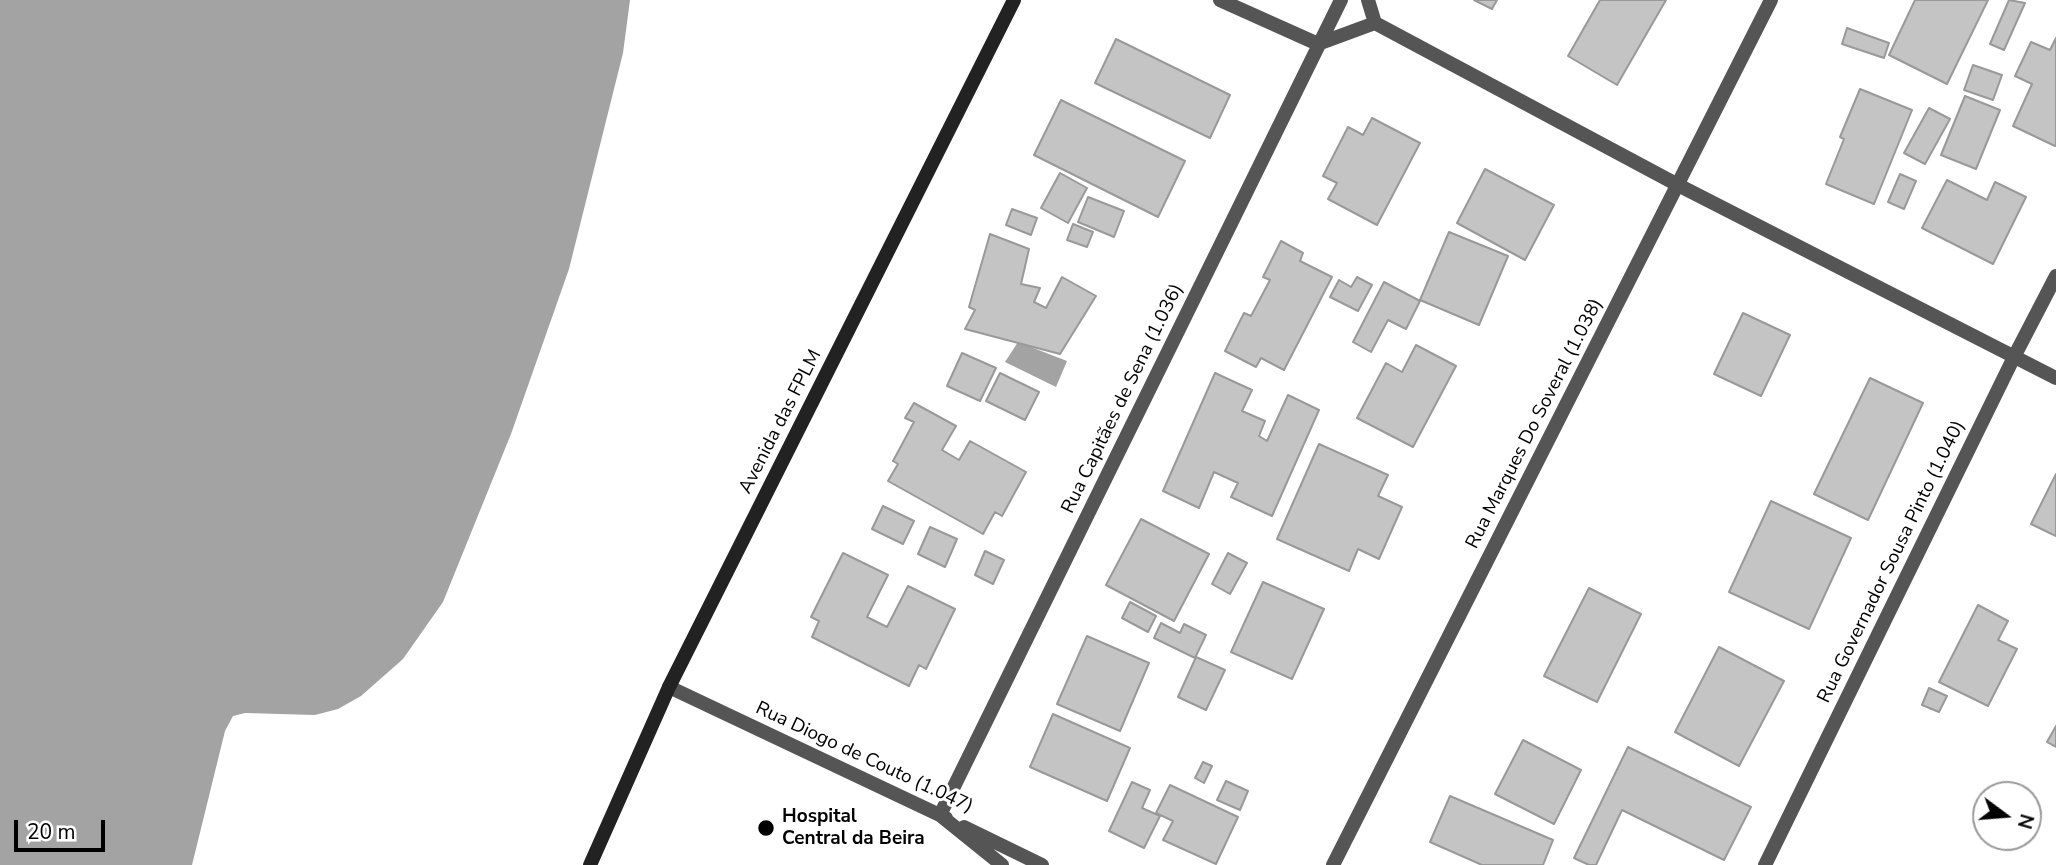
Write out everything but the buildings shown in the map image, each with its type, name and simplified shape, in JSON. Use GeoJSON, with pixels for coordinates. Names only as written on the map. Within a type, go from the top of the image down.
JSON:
{"type":"FeatureCollection","features":[{"type":"Feature","properties":{"kind":"street","name":"Avenida das FPLM"},"geometry":{"type":"LineString","coordinates":[[592,865],[669,687],[1014,0]]}},
{"type":"Feature","properties":{"kind":"street"},"geometry":{"type":"LineString","coordinates":[[1220,0],[1318,44],[1375,23]]}},
{"type":"Feature","properties":{"kind":"street","name":"Rua Capitães de Sena (1.036)"},"geometry":{"type":"LineString","coordinates":[[940,815],[1341,0]]}},
{"type":"Feature","properties":{"kind":"street"},"geometry":{"type":"LineString","coordinates":[[1368,0],[1375,23],[1678,185],[2056,378]]}},
{"type":"Feature","properties":{"kind":"street","name":"Rua Marques Do Soveral (1.038)"},"geometry":{"type":"LineString","coordinates":[[1333,865],[1771,0]]}},
{"type":"Feature","properties":{"kind":"street","name":"Rua Governador Sousa Pinto (1.040)"},"geometry":{"type":"LineString","coordinates":[[1765,865],[2056,276]]}},
{"type":"Feature","properties":{"kind":"street","name":"Rua Diogo de Couto (1.047)"},"geometry":{"type":"LineString","coordinates":[[669,687],[1042,865]]}},
{"type":"Feature","properties":{"kind":"street"},"geometry":{"type":"LineString","coordinates":[[940,815],[1002,865]]}},
{"type":"Feature","properties":{"kind":"shaded area"},"geometry":{"type":"Polygon","coordinates":[[[0,0],[630,0],[623,53],[569,269],[511,434],[443,602],[403,659],[361,696],[338,709],[315,715],[245,713],[233,716],[225,731],[192,865],[0,865],[0,0]]]}},
{"type":"Feature","properties":{"kind":"shaded area"},"geometry":{"type":"Polygon","coordinates":[[[1018,342],[1067,361],[1056,387],[1005,362],[1018,342]]]}},
{"type":"Feature","properties":{"kind":"place","name":"Hospital Central da Beira"},"geometry":{"type":"Point","coordinates":[766,828]}}]}
